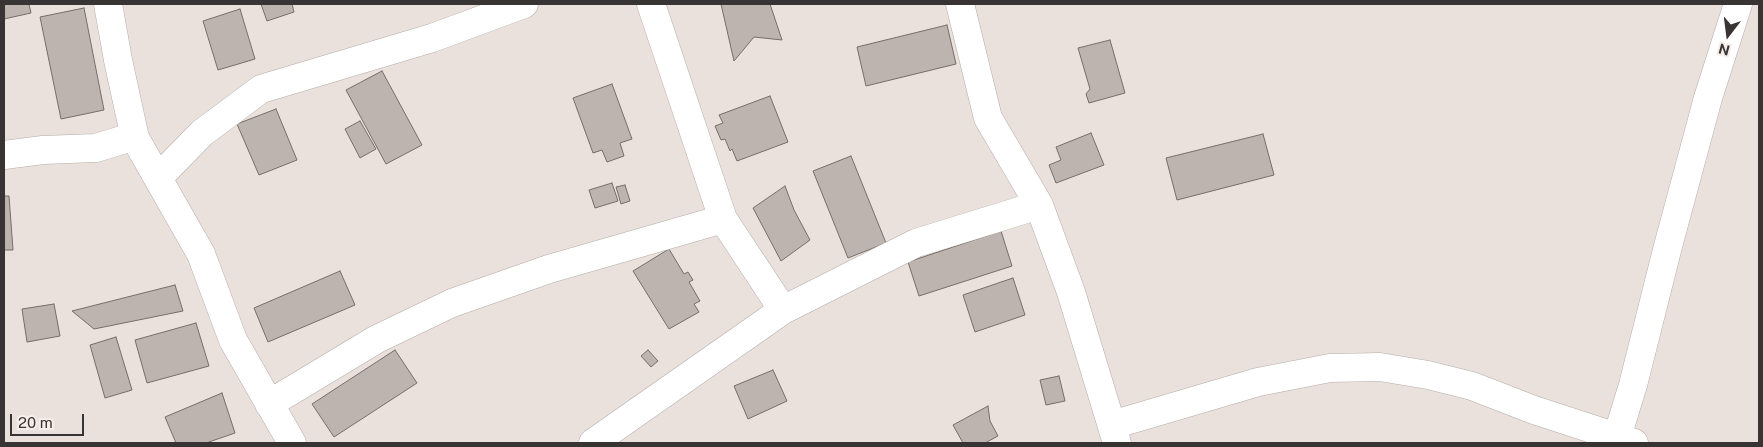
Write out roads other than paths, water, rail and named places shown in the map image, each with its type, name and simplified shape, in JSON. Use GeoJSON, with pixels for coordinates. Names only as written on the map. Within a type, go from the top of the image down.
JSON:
{"type":"FeatureCollection","features":[{"type":"Feature","properties":{"kind":"street"},"geometry":{"type":"LineString","coordinates":[[108,4],[118,60],[136,138],[201,254],[233,340],[292,443]]}},
{"type":"Feature","properties":{"kind":"street"},"geometry":{"type":"LineString","coordinates":[[159,177],[202,134],[261,89],[432,38],[524,4]]}},
{"type":"Feature","properties":{"kind":"street"},"geometry":{"type":"LineString","coordinates":[[651,4],[723,219],[783,310]]}},
{"type":"Feature","properties":{"kind":"street"},"geometry":{"type":"LineString","coordinates":[[960,4],[988,118],[1039,205],[1071,292],[1115,434],[1258,382],[1330,368],[1380,366],[1472,386],[1534,410],[1626,440],[1633,385],[1664,259],[1708,98],[1738,4]]}},
{"type":"Feature","properties":{"kind":"street"},"geometry":{"type":"LineString","coordinates":[[4,154],[96,148],[136,138]]}},
{"type":"Feature","properties":{"kind":"street"},"geometry":{"type":"LineString","coordinates":[[593,443],[783,310],[916,244],[1039,205]]}},
{"type":"Feature","properties":{"kind":"street"},"geometry":{"type":"LineString","coordinates":[[269,404],[377,339],[452,302],[549,269],[723,219]]}}]}
